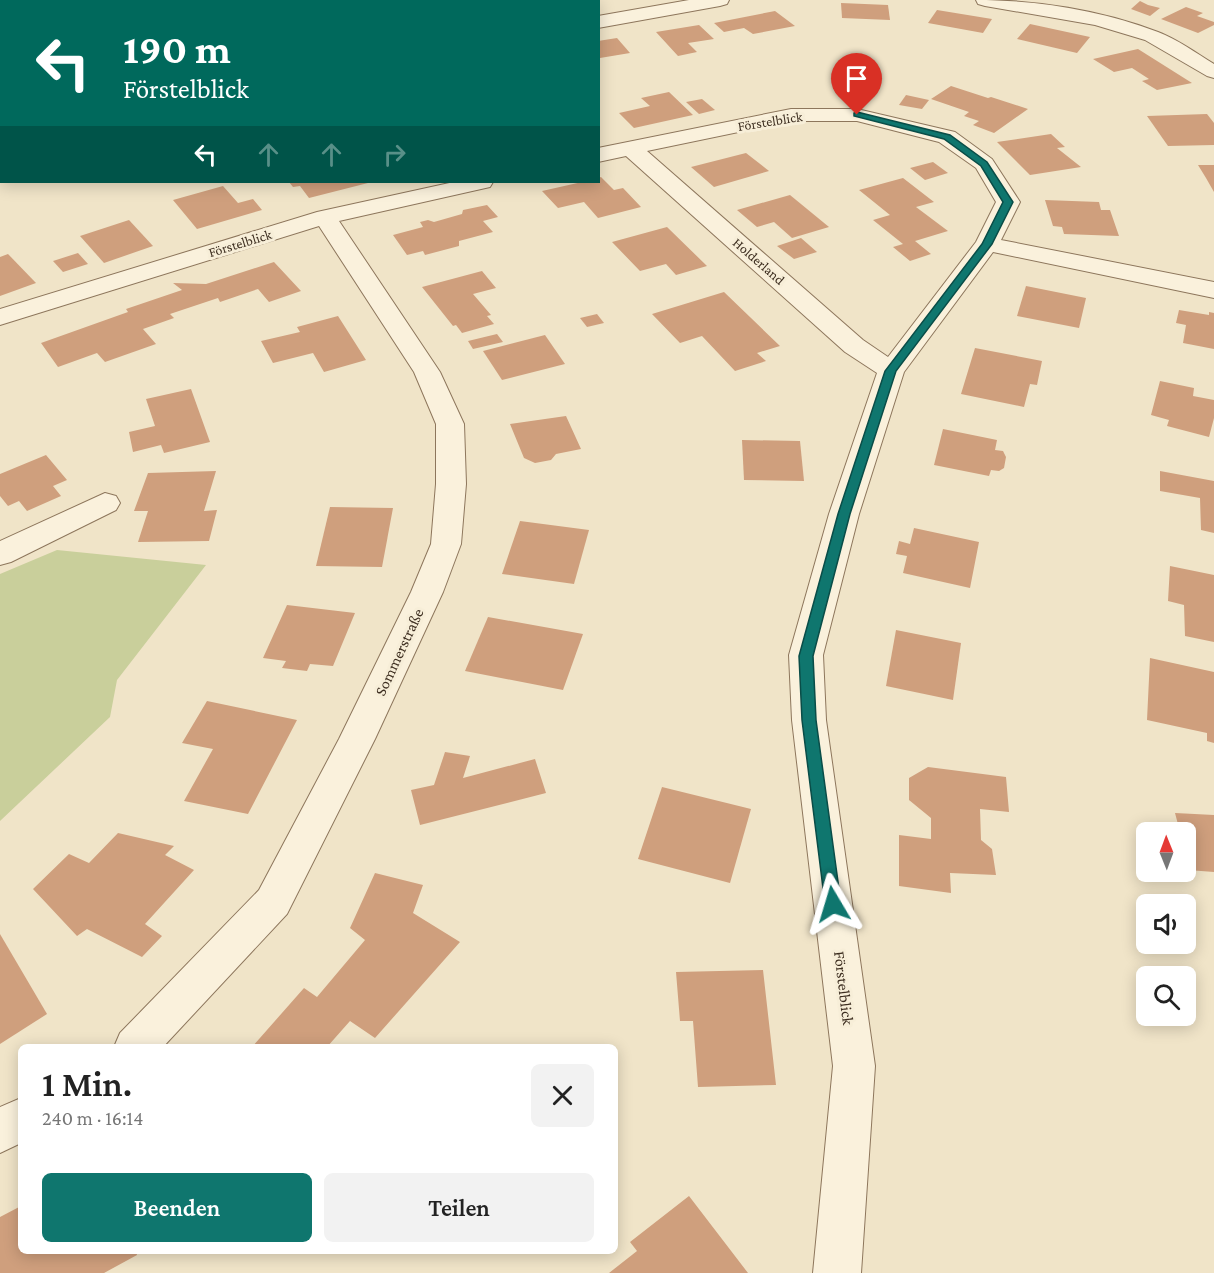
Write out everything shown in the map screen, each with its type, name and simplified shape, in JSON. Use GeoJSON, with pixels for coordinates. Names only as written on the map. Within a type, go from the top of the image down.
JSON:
{"type":"FeatureCollection","features":[{"type":"Feature","properties":{"kind":"street"},"geometry":{"type":"LineString","coordinates":[[600,22],[720,0]]}},
{"type":"Feature","properties":{"kind":"street"},"geometry":{"type":"LineString","coordinates":[[985,0],[1098,20],[1152,36],[1214,72]]}},
{"type":"Feature","properties":{"kind":"street","name":"Förstelblick"},"geometry":{"type":"LineString","coordinates":[[600,155],[791,115],[857,115],[947,137],[984,164],[1008,202],[987,244],[891,371],[844,514],[806,656],[809,720],[854,1066],[837,1273]]}},
{"type":"Feature","properties":{"kind":"street","name":"Holderland"},"geometry":{"type":"LineString","coordinates":[[630,148],[854,346],[891,371]]}},
{"type":"Feature","properties":{"kind":"street","name":"Förstelblick"},"geometry":{"type":"LineString","coordinates":[[0,317],[325,217],[478,183]]}},
{"type":"Feature","properties":{"kind":"street","name":"Sommerstraße"},"geometry":{"type":"LineString","coordinates":[[138,1044],[273,902],[362,729],[427,592],[446,544],[451,484],[450,424],[427,372],[325,217]]}},
{"type":"Feature","properties":{"kind":"street"},"geometry":{"type":"LineString","coordinates":[[987,244],[1214,290]]}},
{"type":"Feature","properties":{"kind":"street"},"geometry":{"type":"LineString","coordinates":[[0,554],[105,503]]}},
{"type":"Feature","properties":{"kind":"street"},"geometry":{"type":"LineString","coordinates":[[0,1131],[18,1121]]}},
{"type":"Feature","properties":{"kind":"green space"},"geometry":{"type":"Polygon","coordinates":[[[57,550],[206,565],[117,680],[110,717],[0,821],[0,574],[57,550]]]}},
{"type":"Feature","properties":{"kind":"building"},"geometry":{"type":"Polygon","coordinates":[[[1140,1],[1160,8],[1150,16],[1131,9],[1140,1]]]}},
{"type":"Feature","properties":{"kind":"building"},"geometry":{"type":"Polygon","coordinates":[[[841,3],[888,5],[890,20],[842,18],[841,3]]]}},
{"type":"Feature","properties":{"kind":"building"},"geometry":{"type":"Polygon","coordinates":[[[1186,7],[1203,13],[1197,16],[1214,22],[1214,25],[1198,33],[1161,19],[1186,7]]]}},
{"type":"Feature","properties":{"kind":"building"},"geometry":{"type":"Polygon","coordinates":[[[937,10],[992,19],[983,33],[928,23],[937,10]]]}},
{"type":"Feature","properties":{"kind":"building"},"geometry":{"type":"Polygon","coordinates":[[[775,11],[795,26],[753,34],[744,28],[724,32],[714,23],[775,11]]]}},
{"type":"Feature","properties":{"kind":"building"},"geometry":{"type":"Polygon","coordinates":[[[1030,24],[1090,37],[1077,53],[1017,39],[1030,24]]]}},
{"type":"Feature","properties":{"kind":"building"},"geometry":{"type":"Polygon","coordinates":[[[699,25],[714,39],[688,43],[697,52],[678,56],[656,32],[699,25]]]}},
{"type":"Feature","properties":{"kind":"building"},"geometry":{"type":"Polygon","coordinates":[[[617,38],[630,53],[600,58],[600,41],[617,38]]]}},
{"type":"Feature","properties":{"kind":"building"},"geometry":{"type":"Polygon","coordinates":[[[1138,49],[1192,83],[1157,90],[1142,81],[1149,79],[1132,68],[1114,72],[1093,59],[1138,49]]]}},
{"type":"Feature","properties":{"kind":"building"},"geometry":{"type":"Polygon","coordinates":[[[951,86],[1028,109],[994,133],[973,125],[979,121],[964,116],[969,112],[931,99],[951,86]]]}},
{"type":"Feature","properties":{"kind":"building"},"geometry":{"type":"Polygon","coordinates":[[[669,92],[693,115],[634,128],[619,113],[650,106],[641,98],[669,92]]]}},
{"type":"Feature","properties":{"kind":"building"},"geometry":{"type":"Polygon","coordinates":[[[906,95],[929,100],[922,109],[899,105],[906,95]]]}},
{"type":"Feature","properties":{"kind":"building"},"geometry":{"type":"Polygon","coordinates":[[[702,99],[715,110],[699,114],[686,102],[702,99]]]}},
{"type":"Feature","properties":{"kind":"building"},"geometry":{"type":"Polygon","coordinates":[[[1207,114],[1214,123],[1214,145],[1168,146],[1147,116],[1207,114]]]}},
{"type":"Feature","properties":{"kind":"building"},"geometry":{"type":"Polygon","coordinates":[[[1051,134],[1065,147],[1057,148],[1081,167],[1030,175],[997,142],[1051,134]]]}},
{"type":"Feature","properties":{"kind":"building"},"geometry":{"type":"Polygon","coordinates":[[[746,153],[769,171],[714,187],[691,167],[746,153]]]}},
{"type":"Feature","properties":{"kind":"building"},"geometry":{"type":"Polygon","coordinates":[[[933,162],[948,173],[925,180],[910,168],[933,162]]]}},
{"type":"Feature","properties":{"kind":"building"},"geometry":{"type":"Polygon","coordinates":[[[1198,165],[1214,165],[1214,192],[1206,178],[1198,165]]]}},
{"type":"Feature","properties":{"kind":"building"},"geometry":{"type":"Polygon","coordinates":[[[600,177],[614,190],[623,188],[641,207],[598,218],[584,202],[558,208],[542,191],[578,183],[600,183],[600,177]]]}},
{"type":"Feature","properties":{"kind":"building"},"geometry":{"type":"Polygon","coordinates":[[[903,178],[934,202],[916,207],[948,231],[915,241],[931,254],[910,261],[893,247],[903,244],[873,220],[890,215],[859,190],[903,178]]]}},
{"type":"Feature","properties":{"kind":"building"},"geometry":{"type":"Polygon","coordinates":[[[290,183],[368,183],[309,198],[300,186],[293,187],[290,183]]]}},
{"type":"Feature","properties":{"kind":"building"},"geometry":{"type":"Polygon","coordinates":[[[223,186],[238,203],[253,199],[262,210],[197,229],[173,200],[223,186]]]}},
{"type":"Feature","properties":{"kind":"building"},"geometry":{"type":"Polygon","coordinates":[[[790,195],[829,227],[792,238],[774,222],[757,227],[737,210],[790,195]]]}},
{"type":"Feature","properties":{"kind":"building"},"geometry":{"type":"Polygon","coordinates":[[[1045,200],[1099,202],[1101,210],[1110,210],[1119,236],[1064,234],[1062,227],[1053,226],[1045,200]]]}},
{"type":"Feature","properties":{"kind":"building"},"geometry":{"type":"Polygon","coordinates":[[[487,205],[498,217],[483,221],[493,232],[459,241],[459,246],[425,255],[423,251],[407,255],[393,235],[423,227],[420,222],[428,220],[434,222],[462,214],[463,210],[487,205]]]}},
{"type":"Feature","properties":{"kind":"building"},"geometry":{"type":"Polygon","coordinates":[[[129,220],[153,246],[104,263],[80,236],[129,220]]]}},
{"type":"Feature","properties":{"kind":"building"},"geometry":{"type":"Polygon","coordinates":[[[667,227],[707,266],[676,275],[666,264],[640,271],[612,242],[667,227]]]}},
{"type":"Feature","properties":{"kind":"building"},"geometry":{"type":"Polygon","coordinates":[[[801,238],[817,252],[794,259],[777,246],[801,238]]]}},
{"type":"Feature","properties":{"kind":"building"},"geometry":{"type":"Polygon","coordinates":[[[78,253],[88,264],[63,272],[53,261],[78,253]]]}},
{"type":"Feature","properties":{"kind":"building"},"geometry":{"type":"Polygon","coordinates":[[[8,254],[36,283],[0,296],[0,257],[8,254]]]}},
{"type":"Feature","properties":{"kind":"building"},"geometry":{"type":"Polygon","coordinates":[[[274,262],[301,291],[269,302],[258,289],[220,302],[218,298],[170,314],[174,318],[143,329],[156,344],[105,362],[97,353],[58,367],[41,343],[128,312],[126,309],[182,290],[173,283],[206,284],[274,262]]]}},
{"type":"Feature","properties":{"kind":"building"},"geometry":{"type":"Polygon","coordinates":[[[482,271],[496,288],[473,294],[491,315],[487,316],[494,324],[462,333],[456,325],[453,326],[422,287],[482,271]]]}},
{"type":"Feature","properties":{"kind":"building"},"geometry":{"type":"Polygon","coordinates":[[[1026,286],[1086,298],[1079,328],[1017,316],[1026,286]]]}},
{"type":"Feature","properties":{"kind":"building"},"geometry":{"type":"Polygon","coordinates":[[[724,292],[780,346],[757,353],[766,361],[735,371],[702,336],[680,343],[652,314],[724,292]]]}},
{"type":"Feature","properties":{"kind":"building"},"geometry":{"type":"Polygon","coordinates":[[[1179,310],[1209,315],[1209,312],[1214,313],[1214,349],[1183,343],[1186,325],[1176,323],[1179,310]]]}},
{"type":"Feature","properties":{"kind":"building"},"geometry":{"type":"Polygon","coordinates":[[[597,314],[604,323],[587,327],[580,318],[597,314]]]}},
{"type":"Feature","properties":{"kind":"building"},"geometry":{"type":"Polygon","coordinates":[[[338,316],[366,360],[324,372],[313,353],[273,363],[261,341],[300,332],[297,327],[338,316]]]}},
{"type":"Feature","properties":{"kind":"building"},"geometry":{"type":"Polygon","coordinates":[[[497,334],[503,342],[473,349],[468,341],[497,334]]]}},
{"type":"Feature","properties":{"kind":"building"},"geometry":{"type":"Polygon","coordinates":[[[545,335],[565,364],[502,380],[483,351],[545,335]]]}},
{"type":"Feature","properties":{"kind":"building"},"geometry":{"type":"Polygon","coordinates":[[[975,348],[1042,361],[1037,385],[1030,384],[1024,407],[961,394],[975,348]]]}},
{"type":"Feature","properties":{"kind":"building"},"geometry":{"type":"Polygon","coordinates":[[[1160,381],[1194,388],[1193,396],[1214,400],[1214,418],[1209,437],[1167,426],[1169,420],[1151,415],[1160,381]]]}},
{"type":"Feature","properties":{"kind":"building"},"geometry":{"type":"Polygon","coordinates":[[[191,389],[210,442],[164,453],[161,445],[133,452],[129,432],[155,426],[146,399],[191,389]]]}},
{"type":"Feature","properties":{"kind":"building"},"geometry":{"type":"Polygon","coordinates":[[[566,416],[581,449],[556,454],[551,460],[535,463],[524,458],[510,424],[566,416]]]}},
{"type":"Feature","properties":{"kind":"building"},"geometry":{"type":"Polygon","coordinates":[[[943,429],[997,440],[995,450],[1003,451],[1006,457],[1004,468],[999,471],[991,470],[989,476],[934,465],[943,429]]]}},
{"type":"Feature","properties":{"kind":"building"},"geometry":{"type":"Polygon","coordinates":[[[742,440],[800,441],[804,481],[744,480],[742,440]]]}},
{"type":"Feature","properties":{"kind":"building"},"geometry":{"type":"Polygon","coordinates":[[[46,455],[67,480],[53,486],[61,496],[27,511],[19,501],[8,506],[0,496],[0,474],[46,455]]]}},
{"type":"Feature","properties":{"kind":"building"},"geometry":{"type":"Polygon","coordinates":[[[216,471],[204,511],[217,510],[209,541],[138,542],[148,511],[134,511],[148,473],[216,471]]]}},
{"type":"Feature","properties":{"kind":"building"},"geometry":{"type":"Polygon","coordinates":[[[1160,471],[1214,481],[1214,533],[1201,530],[1200,498],[1160,491],[1160,471]]]}},
{"type":"Feature","properties":{"kind":"building"},"geometry":{"type":"Polygon","coordinates":[[[330,507],[393,508],[382,567],[316,566],[330,507]]]}},
{"type":"Feature","properties":{"kind":"building"},"geometry":{"type":"Polygon","coordinates":[[[520,521],[589,530],[574,584],[502,574],[520,521]]]}},
{"type":"Feature","properties":{"kind":"building"},"geometry":{"type":"Polygon","coordinates":[[[914,528],[979,542],[970,588],[903,573],[907,556],[896,554],[899,541],[910,544],[914,528]]]}},
{"type":"Feature","properties":{"kind":"building"},"geometry":{"type":"Polygon","coordinates":[[[1170,566],[1214,575],[1214,642],[1185,636],[1184,605],[1168,601],[1170,566]]]}},
{"type":"Feature","properties":{"kind":"building"},"geometry":{"type":"Polygon","coordinates":[[[287,605],[355,613],[333,666],[310,664],[307,671],[282,668],[286,661],[263,658],[287,605]]]}},
{"type":"Feature","properties":{"kind":"building"},"geometry":{"type":"Polygon","coordinates":[[[488,617],[583,634],[563,690],[465,671],[488,617]]]}},
{"type":"Feature","properties":{"kind":"building"},"geometry":{"type":"Polygon","coordinates":[[[896,630],[961,643],[953,700],[886,686],[896,630]]]}},
{"type":"Feature","properties":{"kind":"building"},"geometry":{"type":"Polygon","coordinates":[[[1150,658],[1214,672],[1214,743],[1207,741],[1207,733],[1147,720],[1150,658]]]}},
{"type":"Feature","properties":{"kind":"building"},"geometry":{"type":"Polygon","coordinates":[[[207,701],[297,720],[248,814],[184,801],[213,749],[182,743],[207,701]]]}},
{"type":"Feature","properties":{"kind":"building"},"geometry":{"type":"Polygon","coordinates":[[[445,752],[470,756],[463,778],[535,759],[546,793],[420,825],[411,790],[434,785],[445,752]]]}},
{"type":"Feature","properties":{"kind":"building"},"geometry":{"type":"Polygon","coordinates":[[[928,767],[1006,777],[1009,812],[980,809],[981,840],[992,849],[996,875],[950,873],[951,893],[899,886],[899,835],[931,839],[931,818],[909,800],[909,778],[928,767]]]}},
{"type":"Feature","properties":{"kind":"building"},"geometry":{"type":"Polygon","coordinates":[[[662,787],[751,809],[730,883],[638,859],[662,787]]]}},
{"type":"Feature","properties":{"kind":"building"},"geometry":{"type":"Polygon","coordinates":[[[1175,813],[1214,815],[1214,872],[1196,871],[1196,822],[1177,822],[1175,813]]]}},
{"type":"Feature","properties":{"kind":"building"},"geometry":{"type":"Polygon","coordinates":[[[118,833],[174,846],[165,855],[194,870],[145,924],[162,936],[142,957],[87,929],[77,936],[33,889],[69,854],[89,863],[118,833]]]}},
{"type":"Feature","properties":{"kind":"building"},"geometry":{"type":"Polygon","coordinates":[[[375,873],[423,885],[413,913],[460,942],[375,1038],[350,1021],[330,1044],[255,1044],[304,988],[317,997],[365,940],[350,928],[375,873]]]}},
{"type":"Feature","properties":{"kind":"building"},"geometry":{"type":"Polygon","coordinates":[[[0,934],[47,1014],[0,1044],[0,934]]]}},
{"type":"Feature","properties":{"kind":"building"},"geometry":{"type":"Polygon","coordinates":[[[763,970],[776,1085],[698,1087],[693,1021],[680,1021],[676,972],[763,970]]]}},
{"type":"Feature","properties":{"kind":"building"},"geometry":{"type":"Polygon","coordinates":[[[689,1196],[748,1273],[609,1273],[637,1251],[630,1242],[689,1196]]]}},
{"type":"Feature","properties":{"kind":"building"},"geometry":{"type":"Polygon","coordinates":[[[18,1208],[18,1254],[137,1255],[104,1273],[0,1273],[0,1217],[18,1208]]]}},
{"type":"Feature","properties":{"kind":"route"},"geometry":{"type":"LineString","coordinates":[[833,904],[809,720],[806,656],[844,514],[891,371],[987,244],[1008,202],[984,164],[947,137],[857,115]]}}]}
